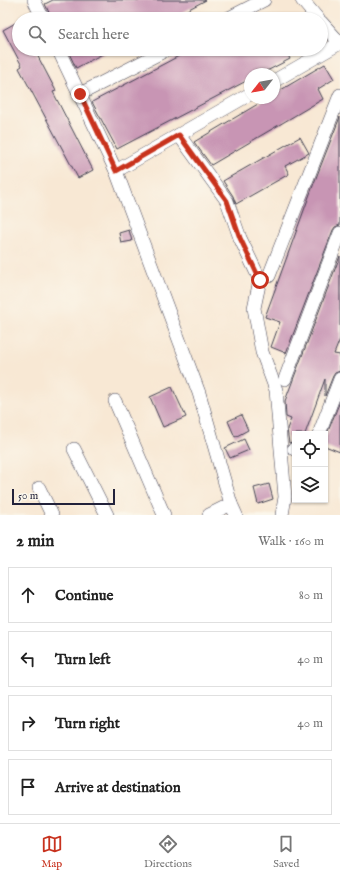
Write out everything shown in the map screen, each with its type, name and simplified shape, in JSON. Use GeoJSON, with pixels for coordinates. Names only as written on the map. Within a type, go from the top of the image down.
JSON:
{"type":"FeatureCollection","features":[{"type":"Feature","properties":{"kind":"street"},"geometry":{"type":"LineString","coordinates":[[34,0],[40,12]]}},
{"type":"Feature","properties":{"kind":"street"},"geometry":{"type":"LineString","coordinates":[[241,12],[264,0]]}},
{"type":"Feature","properties":{"kind":"street"},"geometry":{"type":"LineString","coordinates":[[302,0],[312,12]]}},
{"type":"Feature","properties":{"kind":"street"},"geometry":{"type":"LineString","coordinates":[[328,30],[340,43],[328,50]]}},
{"type":"Feature","properties":{"kind":"street"},"geometry":{"type":"LineString","coordinates":[[61,56],[116,171],[199,393],[233,509],[209,515]]}},
{"type":"Feature","properties":{"kind":"street"},"geometry":{"type":"LineString","coordinates":[[80,94],[154,56]]}},
{"type":"Feature","properties":{"kind":"street"},"geometry":{"type":"LineString","coordinates":[[280,78],[317,56]]}},
{"type":"Feature","properties":{"kind":"street"},"geometry":{"type":"LineString","coordinates":[[270,276],[340,95]]}},
{"type":"Feature","properties":{"kind":"street"},"geometry":{"type":"LineString","coordinates":[[116,171],[244,97]]}},
{"type":"Feature","properties":{"kind":"street"},"geometry":{"type":"LineString","coordinates":[[179,135],[227,201],[240,238],[260,280],[254,308],[262,352],[276,390],[285,497],[282,515]]}},
{"type":"Feature","properties":{"kind":"street"},"geometry":{"type":"LineString","coordinates":[[285,379],[340,233]]}},
{"type":"Feature","properties":{"kind":"street"},"geometry":{"type":"LineString","coordinates":[[320,431],[340,379]]}},
{"type":"Feature","properties":{"kind":"street"},"geometry":{"type":"LineString","coordinates":[[115,401],[164,515]]}},
{"type":"Feature","properties":{"kind":"street"},"geometry":{"type":"LineString","coordinates":[[74,449],[107,515]]}},
{"type":"Feature","properties":{"kind":"street"},"geometry":{"type":"LineString","coordinates":[[39,488],[52,515]]}},
{"type":"Feature","properties":{"kind":"building"},"geometry":{"type":"Polygon","coordinates":[[[53,0],[206,0],[183,12],[49,12],[45,4],[53,0]]]}},
{"type":"Feature","properties":{"kind":"building"},"geometry":{"type":"Polygon","coordinates":[[[12,25],[12,47],[3,30],[12,25]]]}},
{"type":"Feature","properties":{"kind":"building"},"geometry":{"type":"Polygon","coordinates":[[[17,56],[38,56],[56,91],[53,92],[93,170],[78,178],[19,68],[22,66],[17,56]]]}},
{"type":"Feature","properties":{"kind":"building"},"geometry":{"type":"Polygon","coordinates":[[[70,56],[99,56],[76,68],[70,56]]]}},
{"type":"Feature","properties":{"kind":"building"},"geometry":{"type":"Polygon","coordinates":[[[179,56],[288,56],[290,59],[273,68],[244,68],[244,82],[117,149],[92,102],[179,56]]]}},
{"type":"Feature","properties":{"kind":"building"},"geometry":{"type":"Polygon","coordinates":[[[325,64],[334,79],[318,89],[323,99],[211,165],[194,142],[258,104],[280,104],[280,90],[325,64]]]}},
{"type":"Feature","properties":{"kind":"building"},"geometry":{"type":"Polygon","coordinates":[[[340,117],[340,225],[335,227],[333,230],[286,353],[271,347],[280,322],[265,317],[340,117]]]}},
{"type":"Feature","properties":{"kind":"building"},"geometry":{"type":"Polygon","coordinates":[[[300,137],[309,153],[285,166],[289,174],[236,204],[233,196],[223,181],[300,137]]]}},
{"type":"Feature","properties":{"kind":"building"},"geometry":{"type":"Polygon","coordinates":[[[129,230],[132,241],[121,243],[119,233],[129,230]]]}},
{"type":"Feature","properties":{"kind":"building"},"geometry":{"type":"Polygon","coordinates":[[[340,256],[340,339],[334,354],[340,355],[340,371],[335,373],[333,376],[325,396],[325,379],[306,431],[292,431],[292,442],[289,443],[287,429],[291,419],[286,417],[285,401],[340,256]]]}},
{"type":"Feature","properties":{"kind":"building"},"geometry":{"type":"Polygon","coordinates":[[[172,387],[186,417],[163,427],[150,397],[172,387]]]}},
{"type":"Feature","properties":{"kind":"building"},"geometry":{"type":"Polygon","coordinates":[[[340,401],[340,452],[328,447],[328,431],[340,401]]]}},
{"type":"Feature","properties":{"kind":"building"},"geometry":{"type":"Polygon","coordinates":[[[241,415],[248,430],[235,437],[228,421],[241,415]]]}},
{"type":"Feature","properties":{"kind":"building"},"geometry":{"type":"Polygon","coordinates":[[[244,439],[249,450],[230,458],[225,448],[244,439]]]}},
{"type":"Feature","properties":{"kind":"building"},"geometry":{"type":"Polygon","coordinates":[[[269,484],[273,499],[258,504],[254,488],[269,484]]]}},
{"type":"Feature","properties":{"kind":"route"},"geometry":{"type":"LineString","coordinates":[[80,94],[116,171],[179,135],[227,201],[240,238],[260,280]]}}]}
